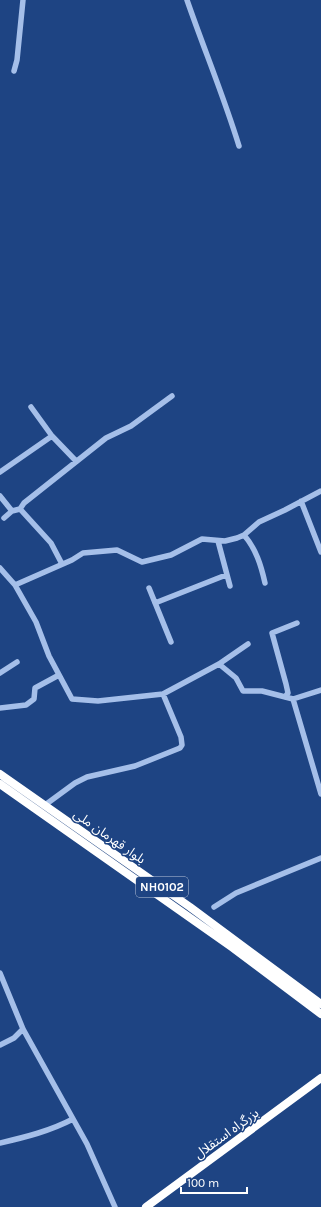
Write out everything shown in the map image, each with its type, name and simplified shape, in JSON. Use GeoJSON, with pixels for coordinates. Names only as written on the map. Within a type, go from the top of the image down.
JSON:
{"type":"FeatureCollection","features":[{"type":"Feature","properties":{"kind":"highway","name":"بلوار قهرمان ملی"},"geometry":{"type":"LineString","coordinates":[[0,774],[190,907],[321,1004]]}},
{"type":"Feature","properties":{"kind":"highway","name":"بلوار قهرمان ملی"},"geometry":{"type":"LineString","coordinates":[[0,784],[233,948],[321,1014]]}},
{"type":"Feature","properties":{"kind":"highway","name":"بزرگراه استقلال"},"geometry":{"type":"LineString","coordinates":[[146,1207],[321,1078]]}},
{"type":"Feature","properties":{"kind":"street"},"geometry":{"type":"LineString","coordinates":[[14,71],[17,60],[23,0]]}},
{"type":"Feature","properties":{"kind":"street"},"geometry":{"type":"LineString","coordinates":[[187,0],[208,60],[228,108],[239,146]]}},
{"type":"Feature","properties":{"kind":"street"},"geometry":{"type":"LineString","coordinates":[[20,509],[20,506],[106,438],[132,426],[172,396]]}},
{"type":"Feature","properties":{"kind":"street"},"geometry":{"type":"LineString","coordinates":[[31,407],[52,436],[76,461]]}},
{"type":"Feature","properties":{"kind":"street"},"geometry":{"type":"LineString","coordinates":[[0,472],[52,436]]}},
{"type":"Feature","properties":{"kind":"street"},"geometry":{"type":"LineString","coordinates":[[15,584],[62,564],[83,552],[117,550],[142,562],[171,555],[202,539],[225,541],[244,535],[258,522],[285,510],[321,490]]}},
{"type":"Feature","properties":{"kind":"street"},"geometry":{"type":"LineString","coordinates":[[0,496],[12,511]]}},
{"type":"Feature","properties":{"kind":"street"},"geometry":{"type":"LineString","coordinates":[[301,501],[321,552]]}},
{"type":"Feature","properties":{"kind":"street"},"geometry":{"type":"LineString","coordinates":[[4,518],[12,511],[20,509]]}},
{"type":"Feature","properties":{"kind":"street"},"geometry":{"type":"LineString","coordinates":[[20,509],[51,543],[62,564]]}},
{"type":"Feature","properties":{"kind":"street"},"geometry":{"type":"LineString","coordinates":[[244,535],[252,545],[262,566],[265,584]]}},
{"type":"Feature","properties":{"kind":"street"},"geometry":{"type":"LineString","coordinates":[[218,541],[230,586]]}},
{"type":"Feature","properties":{"kind":"street"},"geometry":{"type":"LineString","coordinates":[[0,568],[15,584],[36,622],[49,656],[72,699],[98,701],[162,694],[219,664],[248,644]]}},
{"type":"Feature","properties":{"kind":"street"},"geometry":{"type":"LineString","coordinates":[[155,603],[226,575]]}},
{"type":"Feature","properties":{"kind":"street"},"geometry":{"type":"LineString","coordinates":[[149,588],[171,642]]}},
{"type":"Feature","properties":{"kind":"street"},"geometry":{"type":"LineString","coordinates":[[285,697],[288,693],[272,633],[297,623]]}},
{"type":"Feature","properties":{"kind":"street"},"geometry":{"type":"LineString","coordinates":[[0,673],[16,662]]}},
{"type":"Feature","properties":{"kind":"street"},"geometry":{"type":"LineString","coordinates":[[219,664],[236,678],[243,691],[262,690],[293,699],[321,690]]}},
{"type":"Feature","properties":{"kind":"street"},"geometry":{"type":"LineString","coordinates":[[0,708],[26,705],[34,699],[35,688],[59,675]]}},
{"type":"Feature","properties":{"kind":"street"},"geometry":{"type":"LineString","coordinates":[[45,805],[74,784],[87,777],[135,766],[180,748],[182,744],[181,737],[162,694]]}},
{"type":"Feature","properties":{"kind":"street"},"geometry":{"type":"LineString","coordinates":[[293,699],[321,794]]}},
{"type":"Feature","properties":{"kind":"street"},"geometry":{"type":"LineString","coordinates":[[214,907],[236,893],[321,858]]}},
{"type":"Feature","properties":{"kind":"street"},"geometry":{"type":"LineString","coordinates":[[0,973],[23,1028],[87,1144],[116,1207]]}},
{"type":"Feature","properties":{"kind":"street"},"geometry":{"type":"LineString","coordinates":[[0,1045],[14,1038],[23,1028]]}},
{"type":"Feature","properties":{"kind":"street"},"geometry":{"type":"LineString","coordinates":[[0,1143],[32,1136],[74,1120]]}}]}
